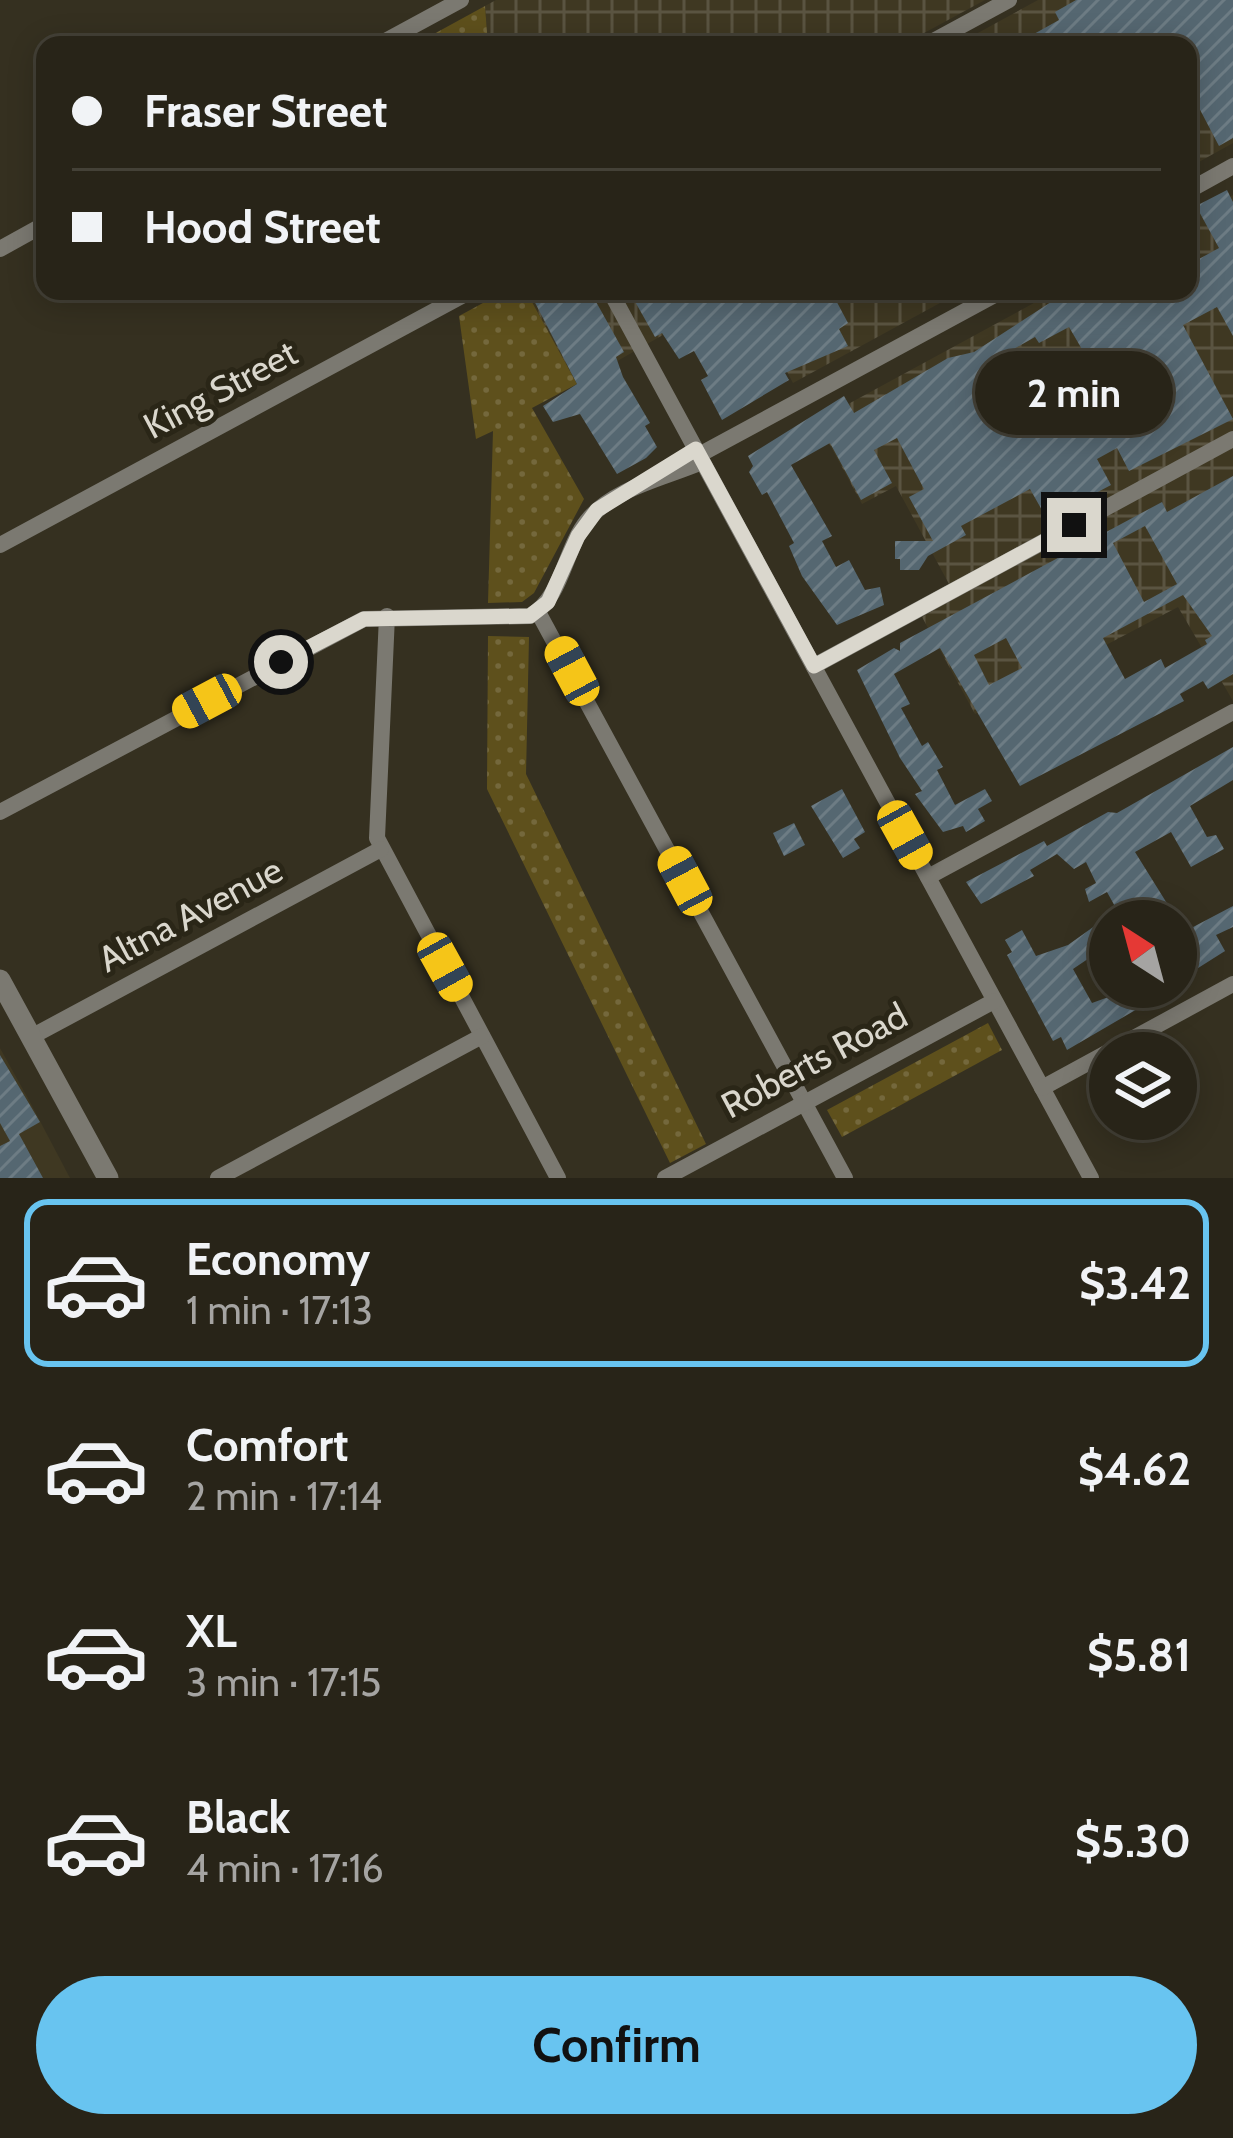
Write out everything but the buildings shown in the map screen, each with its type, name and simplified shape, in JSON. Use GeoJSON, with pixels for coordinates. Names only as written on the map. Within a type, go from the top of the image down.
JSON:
{"type":"FeatureCollection","features":[{"type":"Feature","properties":{"kind":"street"},"geometry":{"type":"LineString","coordinates":[[395,36],[461,0]]}},
{"type":"Feature","properties":{"kind":"street"},"geometry":{"type":"LineString","coordinates":[[943,36],[1009,0]]}},
{"type":"Feature","properties":{"kind":"street"},"geometry":{"type":"LineString","coordinates":[[1197,186],[1233,166]]}},
{"type":"Feature","properties":{"kind":"street"},"geometry":{"type":"LineString","coordinates":[[0,249],[36,229]]}},
{"type":"Feature","properties":{"kind":"street","name":"King Street"},"geometry":{"type":"LineString","coordinates":[[0,545],[454,300]]}},
{"type":"Feature","properties":{"kind":"street"},"geometry":{"type":"LineString","coordinates":[[615,300],[1091,1178]]}},
{"type":"Feature","properties":{"kind":"street"},"geometry":{"type":"LineString","coordinates":[[2,811],[355,622],[387,616],[514,620],[538,612],[591,517],[985,300]]}},
{"type":"Feature","properties":{"kind":"street"},"geometry":{"type":"LineString","coordinates":[[814,666],[1233,439]]}},
{"type":"Feature","properties":{"kind":"street"},"geometry":{"type":"LineString","coordinates":[[538,612],[845,1178]]}},
{"type":"Feature","properties":{"kind":"street"},"geometry":{"type":"LineString","coordinates":[[387,616],[376,818],[381,849],[558,1178]]}},
{"type":"Feature","properties":{"kind":"street"},"geometry":{"type":"LineString","coordinates":[[928,877],[1233,712]]}},
{"type":"Feature","properties":{"kind":"street","name":"Altna Avenue"},"geometry":{"type":"LineString","coordinates":[[31,1037],[381,849]]}},
{"type":"Feature","properties":{"kind":"street"},"geometry":{"type":"LineString","coordinates":[[0,980],[108,1178]]}},
{"type":"Feature","properties":{"kind":"street"},"geometry":{"type":"LineString","coordinates":[[1042,1088],[1233,984]]}},
{"type":"Feature","properties":{"kind":"street","name":"Roberts Road"},"geometry":{"type":"LineString","coordinates":[[665,1178],[994,1001]]}},
{"type":"Feature","properties":{"kind":"street"},"geometry":{"type":"LineString","coordinates":[[218,1178],[482,1036]]}},
{"type":"Feature","properties":{"kind":"shaded area"},"geometry":{"type":"Polygon","coordinates":[[[496,0],[985,0],[919,36],[487,36],[485,6],[496,0]]]}},
{"type":"Feature","properties":{"kind":"shaded area"},"geometry":{"type":"Polygon","coordinates":[[[1038,0],[1233,0],[1233,143],[1197,163],[1197,36],[972,36],[1038,0]]]}},
{"type":"Feature","properties":{"kind":"shaded area"},"geometry":{"type":"Polygon","coordinates":[[[485,6],[487,36],[430,36],[485,6]]]}},
{"type":"Feature","properties":{"kind":"shaded area"},"geometry":{"type":"Polygon","coordinates":[[[1233,195],[1233,701],[1178,607],[975,714],[922,617],[956,597],[896,486],[862,504],[817,421],[1039,300],[1197,300],[1197,214],[1233,195]]]}},
{"type":"Feature","properties":{"kind":"shaded area"},"geometry":{"type":"Polygon","coordinates":[[[488,300],[531,300],[577,384],[532,408],[584,499],[534,593],[522,602],[488,603],[493,431],[476,439],[459,316],[488,300]]]}},
{"type":"Feature","properties":{"kind":"shaded area"},"geometry":{"type":"Polygon","coordinates":[[[531,300],[724,300],[577,384],[531,300]]]}},
{"type":"Feature","properties":{"kind":"shaded area"},"geometry":{"type":"Polygon","coordinates":[[[749,300],[945,300],[793,383],[749,300]]]}},
{"type":"Feature","properties":{"kind":"shaded area"},"geometry":{"type":"Polygon","coordinates":[[[488,636],[529,637],[526,774],[706,1144],[670,1163],[487,789],[488,636]]]}},
{"type":"Feature","properties":{"kind":"shaded area"},"geometry":{"type":"Polygon","coordinates":[[[988,1023],[1002,1050],[842,1137],[827,1110],[988,1023]]]}},
{"type":"Feature","properties":{"kind":"shaded area"},"geometry":{"type":"Polygon","coordinates":[[[0,1048],[30,1102],[70,1178],[0,1178],[0,1048]]]}},
{"type":"Feature","properties":{"kind":"route"},"geometry":{"type":"LineString","coordinates":[[281,662],[364,619],[514,620],[538,612],[548,602],[584,525],[597,510],[657,478],[696,449],[814,666],[1074,525]]}}]}
